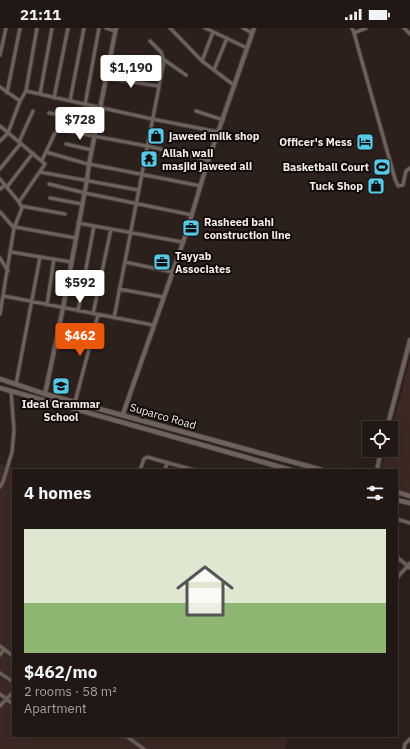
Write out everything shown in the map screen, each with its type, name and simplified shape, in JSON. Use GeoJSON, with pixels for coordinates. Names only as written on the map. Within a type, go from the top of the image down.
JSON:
{"type":"FeatureCollection","features":[{"type":"Feature","properties":{"kind":"main road","name":"Suparco Road"},"geometry":{"type":"LineString","coordinates":[[0,379],[45,394],[123,414],[318,469]]}},
{"type":"Feature","properties":{"kind":"main road","name":"Suparco Road"},"geometry":{"type":"LineString","coordinates":[[0,388],[288,469]]}},
{"type":"Feature","properties":{"kind":"main road"},"geometry":{"type":"LineString","coordinates":[[52,402],[54,396]]}},
{"type":"Feature","properties":{"kind":"main road"},"geometry":{"type":"LineString","coordinates":[[226,451],[228,444]]}},
{"type":"Feature","properties":{"kind":"main road"},"geometry":{"type":"LineString","coordinates":[[398,492],[410,496]]}},
{"type":"Feature","properties":{"kind":"main road"},"geometry":{"type":"LineString","coordinates":[[398,500],[410,504]]}},
{"type":"Feature","properties":{"kind":"street"},"geometry":{"type":"LineString","coordinates":[[0,55],[6,28]]}},
{"type":"Feature","properties":{"kind":"street"},"geometry":{"type":"LineString","coordinates":[[7,93],[20,28]]}},
{"type":"Feature","properties":{"kind":"street"},"geometry":{"type":"LineString","coordinates":[[0,141],[8,134],[20,101],[26,91],[37,28]]}},
{"type":"Feature","properties":{"kind":"street"},"geometry":{"type":"LineString","coordinates":[[40,94],[52,28]]}},
{"type":"Feature","properties":{"kind":"street"},"geometry":{"type":"LineString","coordinates":[[54,98],[68,28]]}},
{"type":"Feature","properties":{"kind":"street"},"geometry":{"type":"LineString","coordinates":[[70,101],[84,28]]}},
{"type":"Feature","properties":{"kind":"street"},"geometry":{"type":"LineString","coordinates":[[85,105],[99,28]]}},
{"type":"Feature","properties":{"kind":"street"},"geometry":{"type":"LineString","coordinates":[[45,394],[63,308],[115,29],[106,28]]}},
{"type":"Feature","properties":{"kind":"street"},"geometry":{"type":"LineString","coordinates":[[170,28],[202,61],[235,86]]}},
{"type":"Feature","properties":{"kind":"street"},"geometry":{"type":"LineString","coordinates":[[205,28],[247,48]]}},
{"type":"Feature","properties":{"kind":"street"},"geometry":{"type":"LineString","coordinates":[[123,414],[192,215],[253,30],[243,28]]}},
{"type":"Feature","properties":{"kind":"street"},"geometry":{"type":"LineString","coordinates":[[352,28],[398,186],[403,185],[406,171],[410,168]]}},
{"type":"Feature","properties":{"kind":"street"},"geometry":{"type":"LineString","coordinates":[[354,33],[366,28]]}},
{"type":"Feature","properties":{"kind":"street"},"geometry":{"type":"LineString","coordinates":[[404,28],[410,34]]}},
{"type":"Feature","properties":{"kind":"street"},"geometry":{"type":"LineString","coordinates":[[202,61],[213,32]]}},
{"type":"Feature","properties":{"kind":"street"},"geometry":{"type":"LineString","coordinates":[[214,70],[227,38]]}},
{"type":"Feature","properties":{"kind":"street"},"geometry":{"type":"LineString","coordinates":[[114,318],[163,59],[161,52],[150,42]]}},
{"type":"Feature","properties":{"kind":"street"},"geometry":{"type":"LineString","coordinates":[[163,59],[186,75]]}},
{"type":"Feature","properties":{"kind":"street"},"geometry":{"type":"LineString","coordinates":[[106,78],[159,86]]}},
{"type":"Feature","properties":{"kind":"street"},"geometry":{"type":"LineString","coordinates":[[0,87],[20,101]]}},
{"type":"Feature","properties":{"kind":"street"},"geometry":{"type":"LineString","coordinates":[[26,91],[85,105],[219,132]]}},
{"type":"Feature","properties":{"kind":"street"},"geometry":{"type":"LineString","coordinates":[[0,169],[20,143],[33,111]]}},
{"type":"Feature","properties":{"kind":"street"},"geometry":{"type":"LineString","coordinates":[[196,111],[223,120]]}},
{"type":"Feature","properties":{"kind":"street"},"geometry":{"type":"LineString","coordinates":[[49,114],[98,121]]}},
{"type":"Feature","properties":{"kind":"street"},"geometry":{"type":"LineString","coordinates":[[0,126],[45,164],[19,202]]}},
{"type":"Feature","properties":{"kind":"street"},"geometry":{"type":"LineString","coordinates":[[67,131],[147,146],[209,160]]}},
{"type":"Feature","properties":{"kind":"street"},"geometry":{"type":"LineString","coordinates":[[42,160],[55,133]]}},
{"type":"Feature","properties":{"kind":"street"},"geometry":{"type":"LineString","coordinates":[[66,144],[92,150]]}},
{"type":"Feature","properties":{"kind":"street"},"geometry":{"type":"LineString","coordinates":[[46,152],[89,164],[201,186]]}},
{"type":"Feature","properties":{"kind":"street"},"geometry":{"type":"LineString","coordinates":[[0,189],[6,186],[33,153]]}},
{"type":"Feature","properties":{"kind":"street"},"geometry":{"type":"LineString","coordinates":[[40,172],[138,190]]}},
{"type":"Feature","properties":{"kind":"street"},"geometry":{"type":"LineString","coordinates":[[0,179],[21,206],[20,214],[14,227],[0,314]]}},
{"type":"Feature","properties":{"kind":"street"},"geometry":{"type":"LineString","coordinates":[[49,184],[84,193],[192,215]]}},
{"type":"Feature","properties":{"kind":"street"},"geometry":{"type":"LineString","coordinates":[[50,198],[82,204]]}},
{"type":"Feature","properties":{"kind":"street"},"geometry":{"type":"LineString","coordinates":[[21,206],[65,214]]}},
{"type":"Feature","properties":{"kind":"street"},"geometry":{"type":"LineString","coordinates":[[0,212],[14,227],[76,238]]}},
{"type":"Feature","properties":{"kind":"street"},"geometry":{"type":"LineString","coordinates":[[78,223],[182,242]]}},
{"type":"Feature","properties":{"kind":"street"},"geometry":{"type":"LineString","coordinates":[[78,312],[94,226]]}},
{"type":"Feature","properties":{"kind":"street"},"geometry":{"type":"LineString","coordinates":[[93,314],[111,229]]}},
{"type":"Feature","properties":{"kind":"street"},"geometry":{"type":"LineString","coordinates":[[11,252],[71,262]]}},
{"type":"Feature","properties":{"kind":"street"},"geometry":{"type":"LineString","coordinates":[[16,384],[40,257]]}},
{"type":"Feature","properties":{"kind":"street"},"geometry":{"type":"LineString","coordinates":[[0,258],[8,271]]}},
{"type":"Feature","properties":{"kind":"street"},"geometry":{"type":"LineString","coordinates":[[47,305],[54,259]]}},
{"type":"Feature","properties":{"kind":"street"},"geometry":{"type":"LineString","coordinates":[[125,262],[172,272]]}},
{"type":"Feature","properties":{"kind":"street"},"geometry":{"type":"LineString","coordinates":[[119,289],[163,297]]}},
{"type":"Feature","properties":{"kind":"street"},"geometry":{"type":"LineString","coordinates":[[0,294],[78,312],[153,325]]}},
{"type":"Feature","properties":{"kind":"street"},"geometry":{"type":"LineString","coordinates":[[75,402],[98,315]]}},
{"type":"Feature","properties":{"kind":"street"},"geometry":{"type":"LineString","coordinates":[[389,421],[410,340]]}},
{"type":"Feature","properties":{"kind":"street"},"geometry":{"type":"LineString","coordinates":[[0,487],[3,482],[12,452],[14,430],[11,391]]}},
{"type":"Feature","properties":{"kind":"street"},"geometry":{"type":"LineString","coordinates":[[140,469],[145,457],[188,469]]}},
{"type":"Feature","properties":{"kind":"street"},"geometry":{"type":"LineString","coordinates":[[376,469],[380,457]]}},
{"type":"Feature","properties":{"kind":"street"},"geometry":{"type":"LineString","coordinates":[[165,469],[167,463]]}},
{"type":"Feature","properties":{"kind":"street"},"geometry":{"type":"LineString","coordinates":[[270,469],[271,464]]}},
{"type":"Feature","properties":{"kind":"street"},"geometry":{"type":"LineString","coordinates":[[398,519],[410,523]]}},
{"type":"Feature","properties":{"kind":"street"},"geometry":{"type":"LineString","coordinates":[[398,558],[409,566],[399,573]]}},
{"type":"Feature","properties":{"kind":"street"},"geometry":{"type":"LineString","coordinates":[[0,646],[12,655]]}},
{"type":"Feature","properties":{"kind":"street"},"geometry":{"type":"LineString","coordinates":[[0,655],[4,649]]}},
{"type":"Feature","properties":{"kind":"street"},"geometry":{"type":"LineString","coordinates":[[0,673],[12,681]]}},
{"type":"Feature","properties":{"kind":"street"},"geometry":{"type":"LineString","coordinates":[[0,706],[12,693]]}},
{"type":"Feature","properties":{"kind":"street"},"geometry":{"type":"LineString","coordinates":[[0,694],[12,703]]}},
{"type":"Feature","properties":{"kind":"street"},"geometry":{"type":"LineString","coordinates":[[127,737],[144,749]]}},
{"type":"Feature","properties":{"kind":"street"},"geometry":{"type":"LineString","coordinates":[[404,749],[405,744],[410,739]]}},
{"type":"Feature","properties":{"kind":"shaded area"},"geometry":{"type":"Polygon","coordinates":[[[410,359],[410,496],[398,492],[398,469],[381,469],[385,457],[398,457],[398,421],[394,421],[410,359]]]}},
{"type":"Feature","properties":{"kind":"shaded area"},"geometry":{"type":"Polygon","coordinates":[[[0,464],[16,469],[12,469],[12,737],[288,737],[285,749],[0,749],[0,464]]]}},
{"type":"Feature","properties":{"kind":"place","name":"jaweed milk shop"},"geometry":{"type":"Point","coordinates":[156,136]}},
{"type":"Feature","properties":{"kind":"place","name":"Officer's Mess"},"geometry":{"type":"Point","coordinates":[365,142]}},
{"type":"Feature","properties":{"kind":"place","name":"Allah wali masjid jaweed ali"},"geometry":{"type":"Point","coordinates":[149,159]}},
{"type":"Feature","properties":{"kind":"place","name":"Basketball Court"},"geometry":{"type":"Point","coordinates":[382,167]}},
{"type":"Feature","properties":{"kind":"place","name":"Tuck Shop"},"geometry":{"type":"Point","coordinates":[376,186]}},
{"type":"Feature","properties":{"kind":"place","name":"Rasheed bahi construction line"},"geometry":{"type":"Point","coordinates":[191,228]}},
{"type":"Feature","properties":{"kind":"place","name":"Tayyab Associates"},"geometry":{"type":"Point","coordinates":[162,262]}},
{"type":"Feature","properties":{"kind":"place","name":"Ideal Grammar School"},"geometry":{"type":"Point","coordinates":[61,386]}}]}
